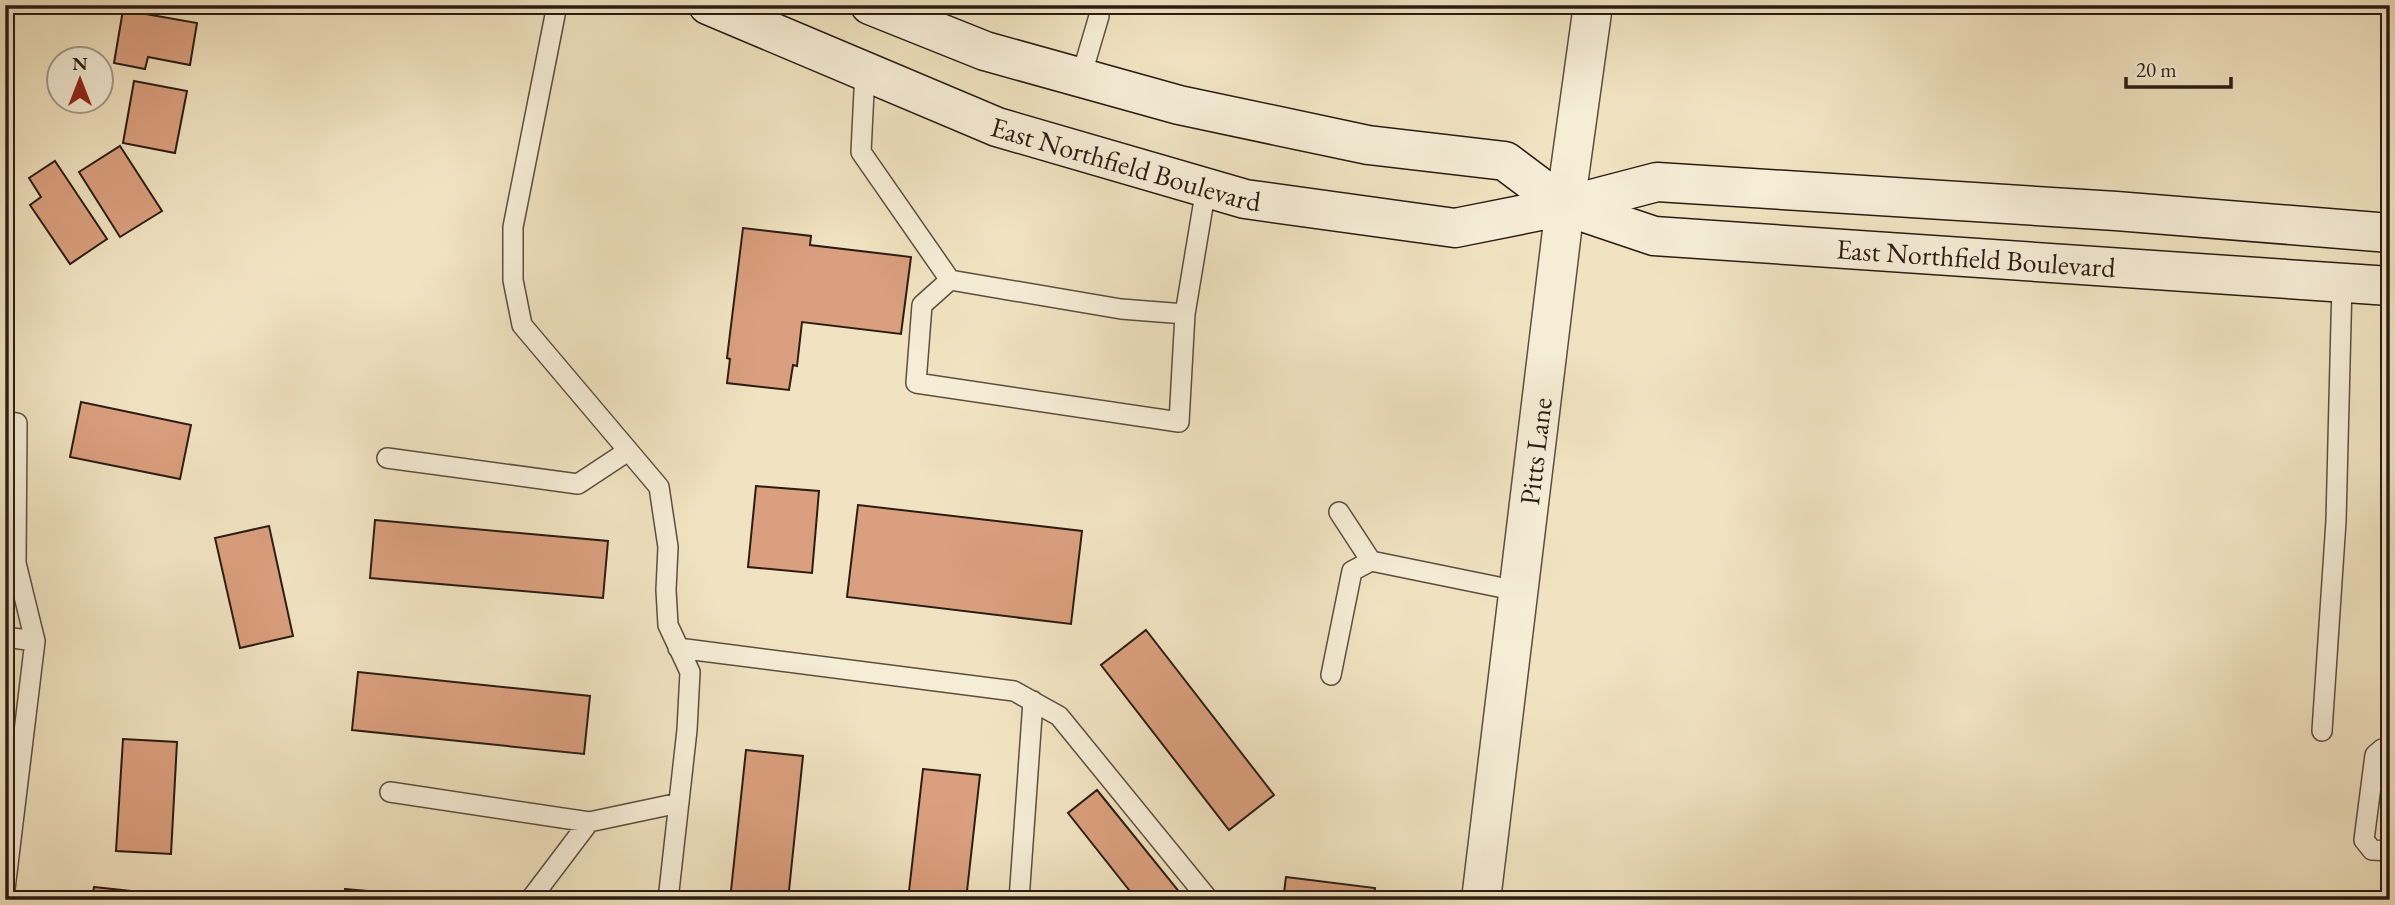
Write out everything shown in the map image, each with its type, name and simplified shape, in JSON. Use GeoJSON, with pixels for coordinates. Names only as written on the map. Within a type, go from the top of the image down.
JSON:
{"type":"FeatureCollection","features":[{"type":"Feature","properties":{"kind":"main road","name":"East Northfield Boulevard"},"geometry":{"type":"LineString","coordinates":[[708,5],[997,127],[1245,199],[1455,228],[1566,205],[1657,182],[2116,211],[2390,233]]}},
{"type":"Feature","properties":{"kind":"main road","name":"East Northfield Boulevard"},"geometry":{"type":"LineString","coordinates":[[870,5],[985,51],[1180,105],[1368,145],[1505,162],[1566,205],[1654,236],[2390,286]]}},
{"type":"Feature","properties":{"kind":"main road","name":"Pitts Lane"},"geometry":{"type":"LineString","coordinates":[[1481,900],[1593,5]]}},
{"type":"Feature","properties":{"kind":"main road"},"geometry":{"type":"LineString","coordinates":[[2112,266],[2116,211]]}},
{"type":"Feature","properties":{"kind":"lane"},"geometry":{"type":"LineString","coordinates":[[557,5],[513,227],[513,280],[522,325],[660,487],[668,547],[668,625],[690,672],[687,730],[668,900]]}},
{"type":"Feature","properties":{"kind":"lane"},"geometry":{"type":"LineString","coordinates":[[1081,77],[1099,16],[1099,5]]}},
{"type":"Feature","properties":{"kind":"lane"},"geometry":{"type":"LineString","coordinates":[[865,71],[861,152],[950,280],[1121,309],[1185,314]]}},
{"type":"Feature","properties":{"kind":"lane"},"geometry":{"type":"LineString","coordinates":[[950,280],[922,305],[916,383],[1179,422],[1185,314],[1206,188]]}},
{"type":"Feature","properties":{"kind":"lane"},"geometry":{"type":"LineString","coordinates":[[2322,731],[2336,522],[2342,283]]}},
{"type":"Feature","properties":{"kind":"lane"},"geometry":{"type":"LineString","coordinates":[[5,421],[17,423],[16,563],[35,641],[5,889]]}},
{"type":"Feature","properties":{"kind":"lane"},"geometry":{"type":"LineString","coordinates":[[387,458],[578,484],[628,451]]}},
{"type":"Feature","properties":{"kind":"lane"},"geometry":{"type":"LineString","coordinates":[[1339,512],[1371,561]]}},
{"type":"Feature","properties":{"kind":"lane"},"geometry":{"type":"LineString","coordinates":[[1331,675],[1352,571],[1371,561],[1518,591]]}},
{"type":"Feature","properties":{"kind":"lane"},"geometry":{"type":"LineString","coordinates":[[5,637],[35,641]]}},
{"type":"Feature","properties":{"kind":"lane"},"geometry":{"type":"LineString","coordinates":[[678,648],[1014,691],[1059,716],[1209,900]]}},
{"type":"Feature","properties":{"kind":"lane"},"geometry":{"type":"LineString","coordinates":[[1019,900],[1033,701]]}},
{"type":"Feature","properties":{"kind":"lane"},"geometry":{"type":"LineString","coordinates":[[2390,750],[2382,749],[2375,755],[2364,840],[2372,850],[2390,851]]}},
{"type":"Feature","properties":{"kind":"lane"},"geometry":{"type":"LineString","coordinates":[[390,792],[589,822],[679,803]]}},
{"type":"Feature","properties":{"kind":"lane"},"geometry":{"type":"LineString","coordinates":[[530,900],[589,822]]}},
{"type":"Feature","properties":{"kind":"building"},"geometry":{"type":"Polygon","coordinates":[[[123,10],[197,23],[190,65],[148,57],[145,69],[116,63],[123,10]]]}},
{"type":"Feature","properties":{"kind":"building"},"geometry":{"type":"Polygon","coordinates":[[[134,81],[187,91],[175,153],[123,143],[134,81]]]}},
{"type":"Feature","properties":{"kind":"building"},"geometry":{"type":"Polygon","coordinates":[[[120,146],[162,211],[120,237],[79,172],[120,146]]]}},
{"type":"Feature","properties":{"kind":"building"},"geometry":{"type":"Polygon","coordinates":[[[55,161],[107,239],[70,264],[30,205],[41,197],[29,178],[55,161]]]}},
{"type":"Feature","properties":{"kind":"building"},"geometry":{"type":"Polygon","coordinates":[[[743,228],[811,236],[810,245],[911,257],[901,334],[802,322],[797,366],[793,365],[789,390],[727,383],[730,359],[727,358],[743,228]]]}},
{"type":"Feature","properties":{"kind":"building"},"geometry":{"type":"Polygon","coordinates":[[[81,402],[191,425],[180,479],[70,457],[81,402]]]}},
{"type":"Feature","properties":{"kind":"building"},"geometry":{"type":"Polygon","coordinates":[[[756,486],[819,491],[812,573],[748,567],[756,486]]]}},
{"type":"Feature","properties":{"kind":"building"},"geometry":{"type":"Polygon","coordinates":[[[858,505],[1082,531],[1071,624],[847,597],[858,505]]]}},
{"type":"Feature","properties":{"kind":"building"},"geometry":{"type":"Polygon","coordinates":[[[375,520],[608,541],[603,598],[370,578],[375,520]]]}},
{"type":"Feature","properties":{"kind":"building"},"geometry":{"type":"Polygon","coordinates":[[[269,526],[293,636],[240,648],[215,538],[269,526]]]}},
{"type":"Feature","properties":{"kind":"building"},"geometry":{"type":"Polygon","coordinates":[[[1146,630],[1274,795],[1229,830],[1101,665],[1146,630]]]}},
{"type":"Feature","properties":{"kind":"building"},"geometry":{"type":"Polygon","coordinates":[[[358,672],[590,696],[584,754],[352,730],[358,672]]]}},
{"type":"Feature","properties":{"kind":"building"},"geometry":{"type":"Polygon","coordinates":[[[123,739],[177,742],[171,854],[116,851],[123,739]]]}},
{"type":"Feature","properties":{"kind":"building"},"geometry":{"type":"Polygon","coordinates":[[[746,750],[803,756],[788,900],[730,900],[746,750]]]}},
{"type":"Feature","properties":{"kind":"building"},"geometry":{"type":"Polygon","coordinates":[[[923,769],[980,775],[966,900],[908,900],[923,769]]]}},
{"type":"Feature","properties":{"kind":"building"},"geometry":{"type":"Polygon","coordinates":[[[1097,790],[1181,894],[1174,900],[1137,900],[1068,813],[1097,790]]]}},
{"type":"Feature","properties":{"kind":"building"},"geometry":{"type":"Polygon","coordinates":[[[1286,877],[1375,888],[1373,900],[1283,900],[1286,877]]]}},
{"type":"Feature","properties":{"kind":"building"},"geometry":{"type":"Polygon","coordinates":[[[94,887],[149,893],[148,900],[92,900],[94,887]]]}},
{"type":"Feature","properties":{"kind":"building"},"geometry":{"type":"Polygon","coordinates":[[[345,889],[435,897],[435,900],[344,900],[345,889]]]}}]}
